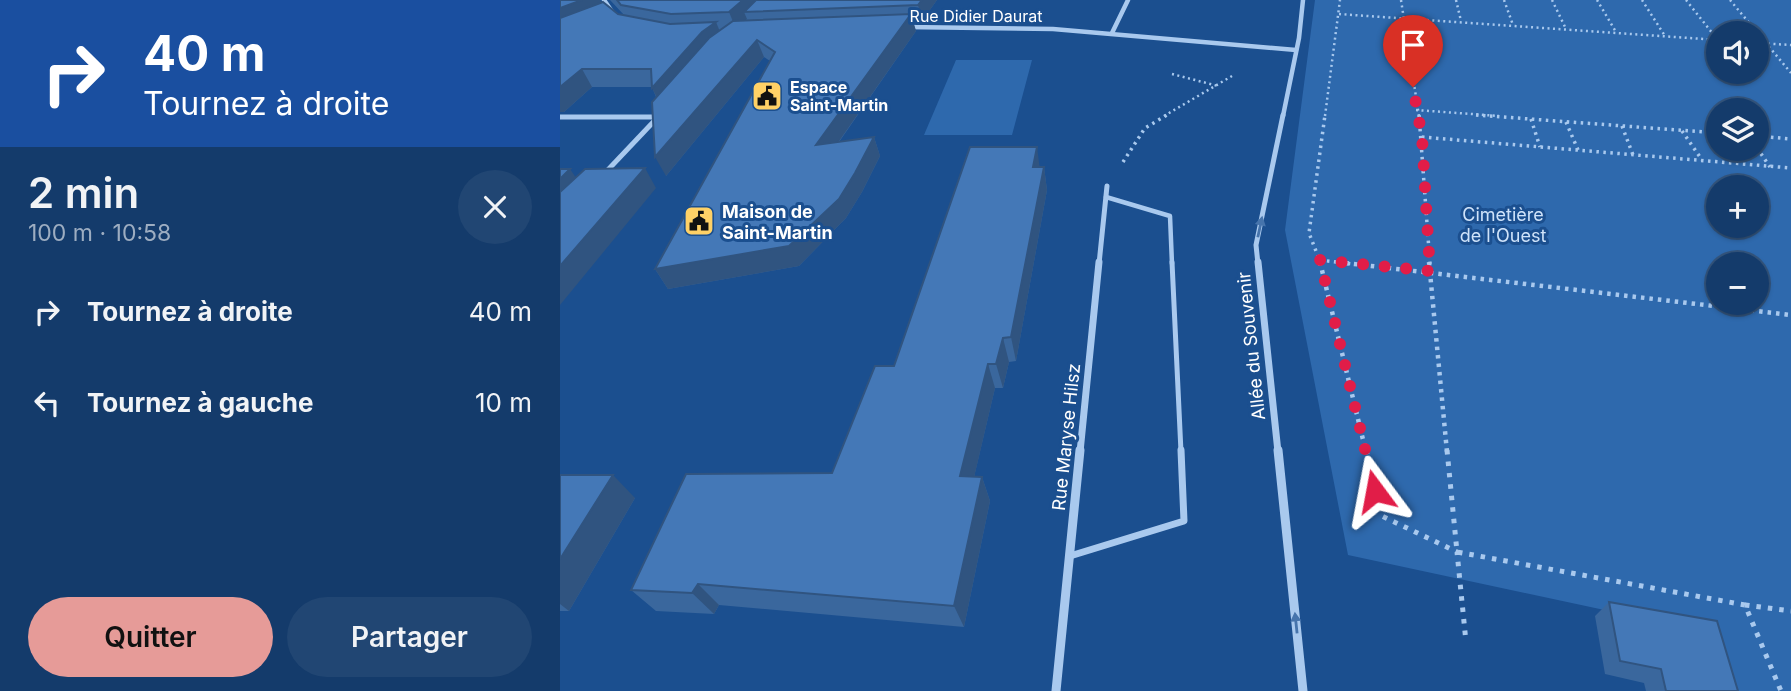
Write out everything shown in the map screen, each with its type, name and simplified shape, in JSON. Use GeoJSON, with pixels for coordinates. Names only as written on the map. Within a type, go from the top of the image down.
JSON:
{"type":"FeatureCollection","features":[{"type":"Feature","properties":{"kind":"street"},"geometry":{"type":"LineString","coordinates":[[604,0],[612,13],[620,19]]}},
{"type":"Feature","properties":{"kind":"street"},"geometry":{"type":"LineString","coordinates":[[1112,33],[1128,0]]}},
{"type":"Feature","properties":{"kind":"street","name":"Allée du Souvenir"},"geometry":{"type":"LineString","coordinates":[[1303,0],[1296,50],[1256,245],[1303,691]]}},
{"type":"Feature","properties":{"kind":"street"},"geometry":{"type":"LineString","coordinates":[[602,17],[612,13]]}},
{"type":"Feature","properties":{"kind":"street","name":"Rue Didier Daurat"},"geometry":{"type":"LineString","coordinates":[[901,27],[951,25],[1112,33],[1296,50]]}},
{"type":"Feature","properties":{"kind":"street"},"geometry":{"type":"LineString","coordinates":[[596,183],[666,108]]}},
{"type":"Feature","properties":{"kind":"street"},"geometry":{"type":"LineString","coordinates":[[560,117],[658,117]]}},
{"type":"Feature","properties":{"kind":"street","name":"Rue Maryse Hilsz"},"geometry":{"type":"LineString","coordinates":[[1056,691],[1107,186]]}},
{"type":"Feature","properties":{"kind":"lane"},"geometry":{"type":"LineString","coordinates":[[1069,556],[1184,521],[1170,216],[1106,197]]}},
{"type":"Feature","properties":{"kind":"path"},"geometry":{"type":"LineString","coordinates":[[1340,0],[1309,233],[1320,260],[1382,516],[1457,552],[1791,611]]}},
{"type":"Feature","properties":{"kind":"path"},"geometry":{"type":"LineString","coordinates":[[1401,0],[1422,137],[1430,271],[1466,642]]}},
{"type":"Feature","properties":{"kind":"path"},"geometry":{"type":"LineString","coordinates":[[1456,0],[1461,21]]}},
{"type":"Feature","properties":{"kind":"path"},"geometry":{"type":"LineString","coordinates":[[1504,0],[1513,25]]}},
{"type":"Feature","properties":{"kind":"path"},"geometry":{"type":"LineString","coordinates":[[1552,0],[1566,29]]}},
{"type":"Feature","properties":{"kind":"path"},"geometry":{"type":"LineString","coordinates":[[1597,0],[1617,33]]}},
{"type":"Feature","properties":{"kind":"path"},"geometry":{"type":"LineString","coordinates":[[1642,0],[1665,36]]}},
{"type":"Feature","properties":{"kind":"path"},"geometry":{"type":"LineString","coordinates":[[1686,0],[1706,25]]}},
{"type":"Feature","properties":{"kind":"path"},"geometry":{"type":"LineString","coordinates":[[1730,0],[1747,21]]}},
{"type":"Feature","properties":{"kind":"path"},"geometry":{"type":"LineString","coordinates":[[1339,14],[1706,39]]}},
{"type":"Feature","properties":{"kind":"path"},"geometry":{"type":"LineString","coordinates":[[1769,43],[1791,45]]}},
{"type":"Feature","properties":{"kind":"path"},"geometry":{"type":"LineString","coordinates":[[1107,186],[1145,128],[1218,86],[1268,47]]}},
{"type":"Feature","properties":{"kind":"path"},"geometry":{"type":"LineString","coordinates":[[1769,48],[1791,74]]}},
{"type":"Feature","properties":{"kind":"path"},"geometry":{"type":"LineString","coordinates":[[1165,72],[1218,86]]}},
{"type":"Feature","properties":{"kind":"path"},"geometry":{"type":"LineString","coordinates":[[1416,110],[1706,132]]}},
{"type":"Feature","properties":{"kind":"path"},"geometry":{"type":"LineString","coordinates":[[1531,119],[1540,147]]}},
{"type":"Feature","properties":{"kind":"path"},"geometry":{"type":"LineString","coordinates":[[1566,122],[1578,150]]}},
{"type":"Feature","properties":{"kind":"path"},"geometry":{"type":"LineString","coordinates":[[1622,126],[1633,155]]}},
{"type":"Feature","properties":{"kind":"path"},"geometry":{"type":"LineString","coordinates":[[1682,131],[1702,161]]}},
{"type":"Feature","properties":{"kind":"path"},"geometry":{"type":"LineString","coordinates":[[1422,137],[1791,168]]}},
{"type":"Feature","properties":{"kind":"path"},"geometry":{"type":"LineString","coordinates":[[1769,137],[1791,139]]}},
{"type":"Feature","properties":{"kind":"path"},"geometry":{"type":"LineString","coordinates":[[1766,161],[1770,167]]}},
{"type":"Feature","properties":{"kind":"path"},"geometry":{"type":"LineString","coordinates":[[1320,260],[1791,315]]}},
{"type":"Feature","properties":{"kind":"path"},"geometry":{"type":"LineString","coordinates":[[1745,605],[1781,691]]}},
{"type":"Feature","properties":{"kind":"green space","name":"Cimetière de l'Ouest"},"geometry":{"type":"Polygon","coordinates":[[[1315,0],[1791,0],[1791,691],[1713,691],[1693,629],[1348,555],[1285,230],[1315,0]]]}},
{"type":"Feature","properties":{"kind":"green space"},"geometry":{"type":"Polygon","coordinates":[[[956,60],[1032,60],[1012,135],[924,135],[956,60]]]}},
{"type":"Feature","properties":{"kind":"building"},"geometry":{"type":"Polygon","coordinates":[[[560,0],[582,0],[560,8],[560,0]]]}},
{"type":"Feature","properties":{"kind":"building"},"geometry":{"type":"Polygon","coordinates":[[[617,0],[743,0],[729,12],[671,14],[621,5],[617,0]]]}},
{"type":"Feature","properties":{"kind":"building"},"geometry":{"type":"Polygon","coordinates":[[[756,0],[922,0],[918,5],[744,12],[756,0]]]}},
{"type":"Feature","properties":{"kind":"building"},"geometry":{"type":"Polygon","coordinates":[[[603,2],[618,14],[670,24],[716,22],[702,32],[652,88],[651,69],[582,69],[560,87],[560,18],[603,2]]]}},
{"type":"Feature","properties":{"kind":"building"},"geometry":{"type":"Polygon","coordinates":[[[911,14],[816,145],[874,137],[839,199],[789,246],[655,269],[775,52],[757,40],[655,157],[652,102],[709,38],[733,21],[911,14]]]}},
{"type":"Feature","properties":{"kind":"building"},"geometry":{"type":"Polygon","coordinates":[[[970,147],[1037,147],[1033,167],[1044,167],[1011,337],[1003,338],[996,364],[988,364],[960,476],[982,477],[954,606],[698,584],[692,593],[631,590],[686,474],[832,473],[875,366],[894,366],[970,147]]]}},
{"type":"Feature","properties":{"kind":"building"},"geometry":{"type":"Polygon","coordinates":[[[645,168],[560,266],[560,192],[585,169],[645,168]]]}},
{"type":"Feature","properties":{"kind":"building"},"geometry":{"type":"Polygon","coordinates":[[[560,169],[570,169],[560,179],[560,169]]]}},
{"type":"Feature","properties":{"kind":"building"},"geometry":{"type":"Polygon","coordinates":[[[560,475],[613,475],[560,559],[560,475]]]}},
{"type":"Feature","properties":{"kind":"building"},"geometry":{"type":"Polygon","coordinates":[[[1609,602],[1717,621],[1738,691],[1666,691],[1661,669],[1620,661],[1609,602]]]}},
{"type":"Feature","properties":{"kind":"place","name":"Espace Saint-Martin"},"geometry":{"type":"Point","coordinates":[767,96]}},
{"type":"Feature","properties":{"kind":"place","name":"Maison de Saint-Martin"},"geometry":{"type":"Point","coordinates":[699,221]}},
{"type":"Feature","properties":{"kind":"route"},"geometry":{"type":"LineString","coordinates":[[1375,491],[1320,260],[1430,271],[1422,137],[1413,87]]}}]}
